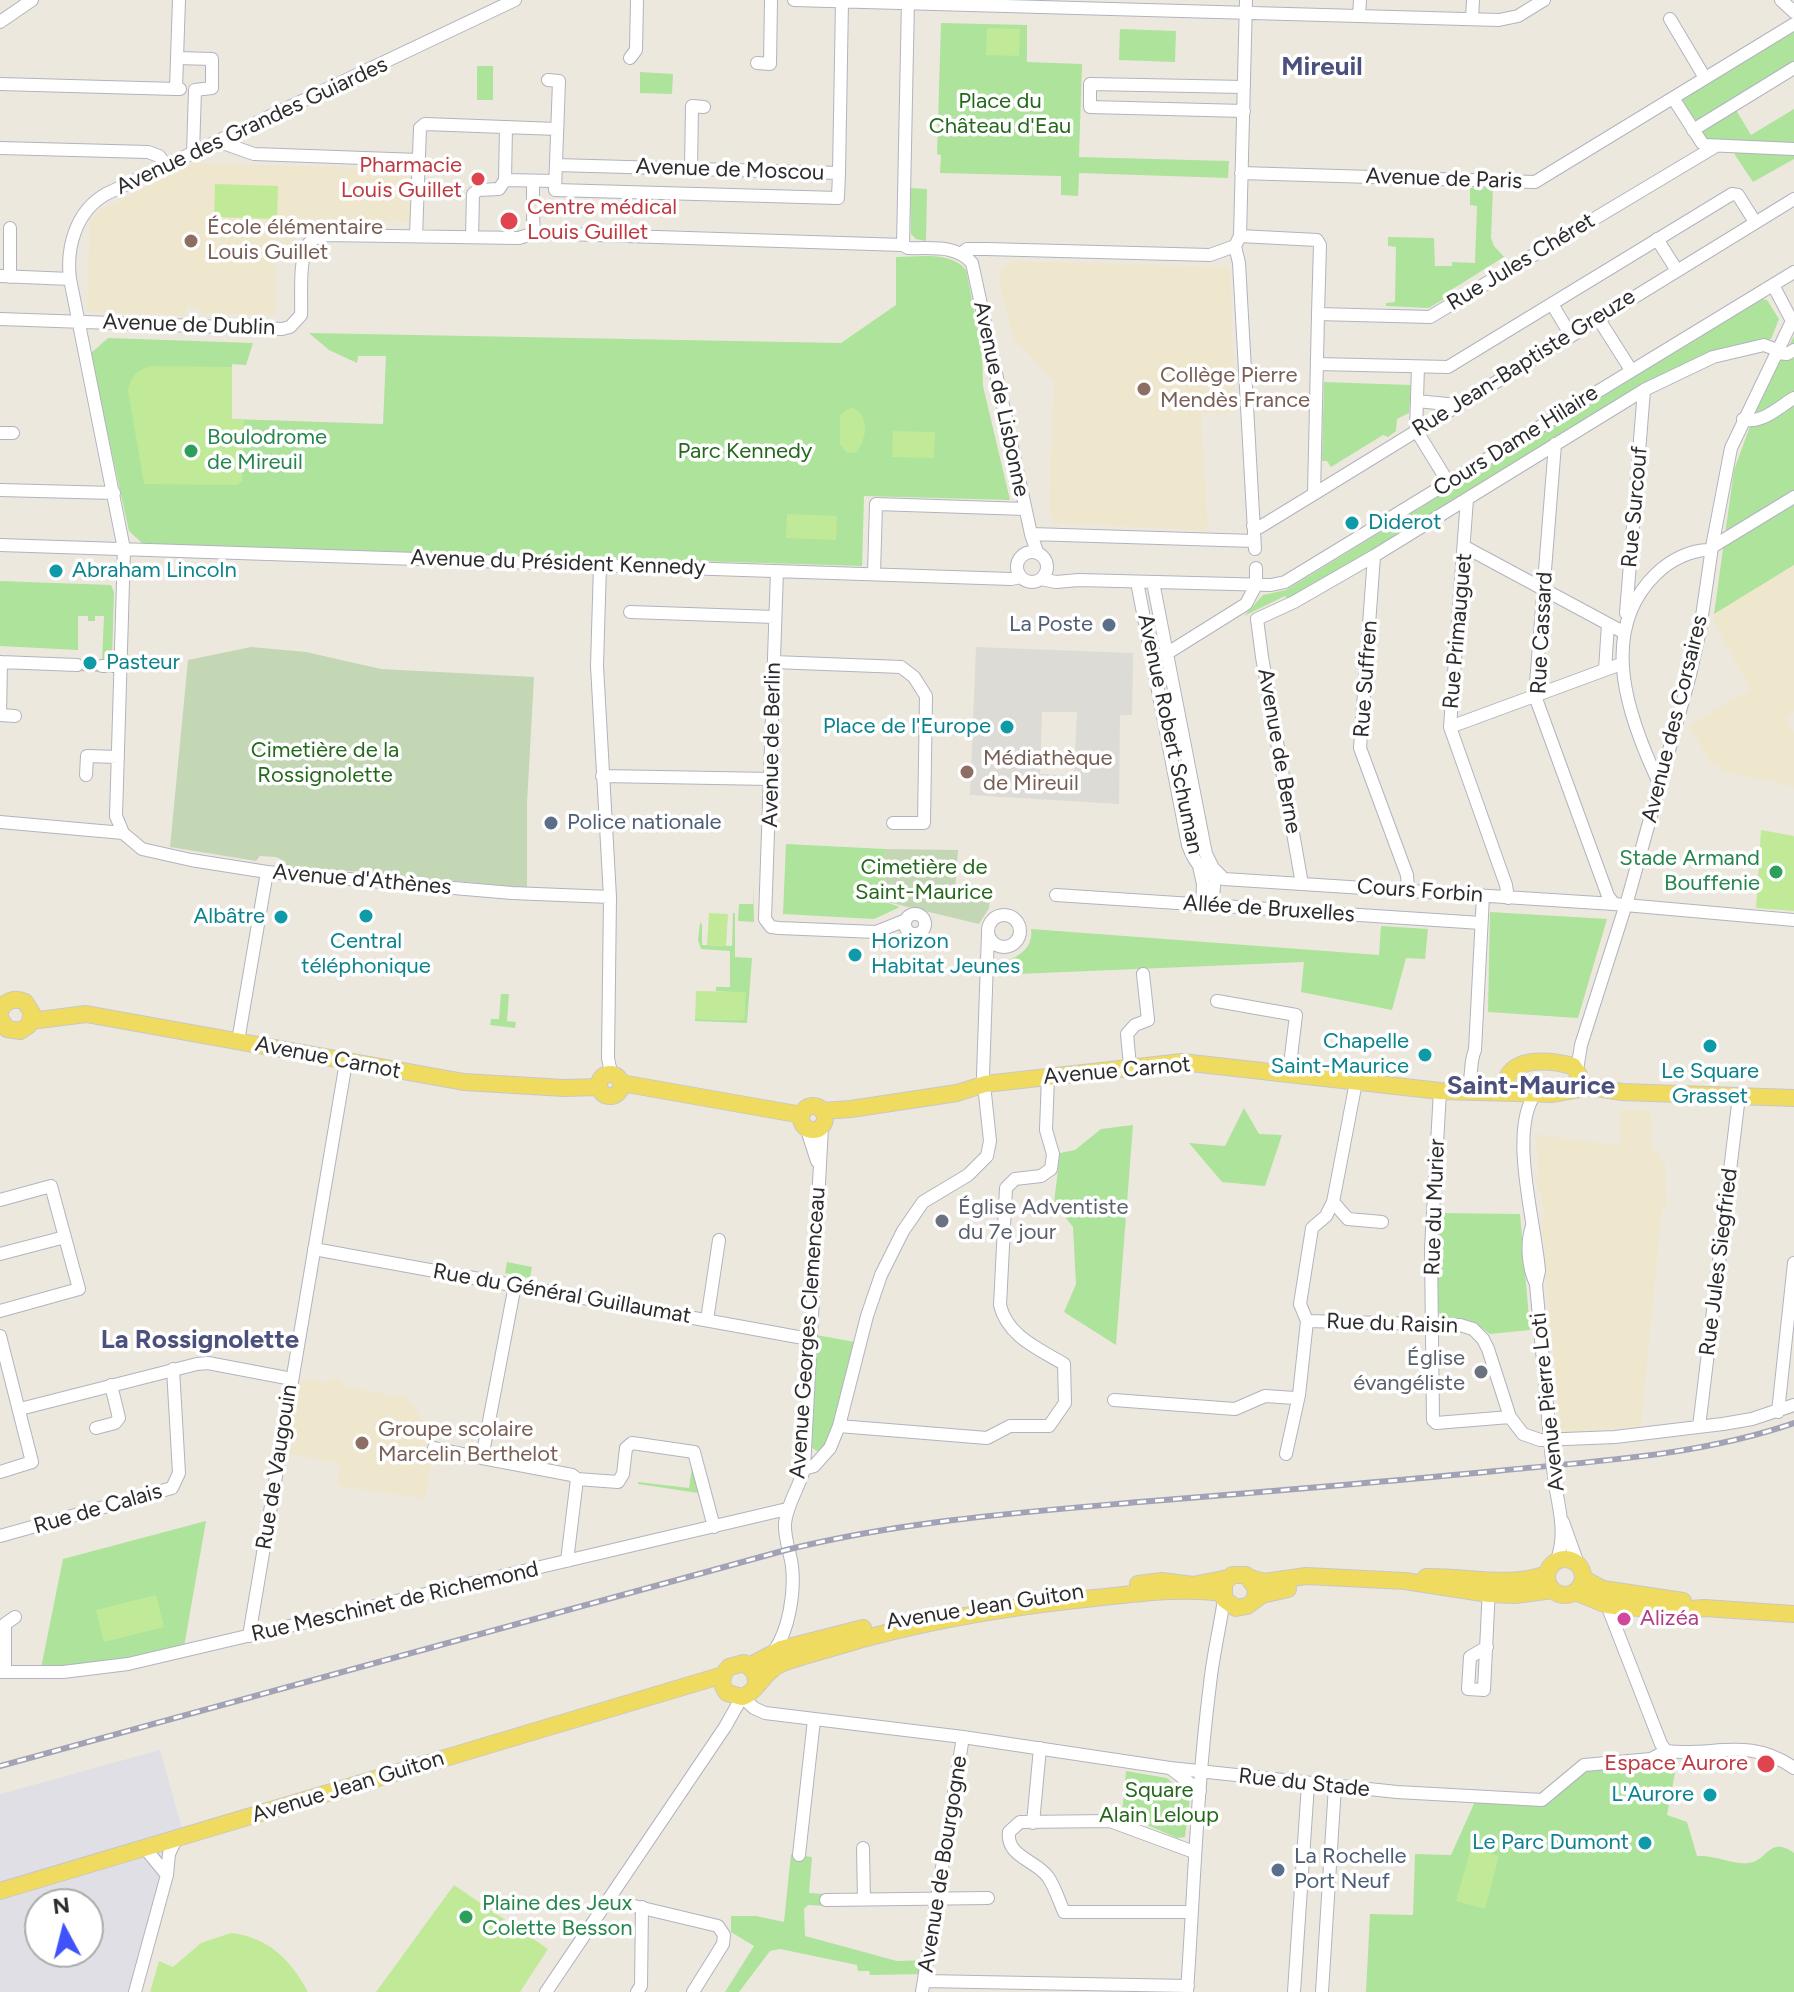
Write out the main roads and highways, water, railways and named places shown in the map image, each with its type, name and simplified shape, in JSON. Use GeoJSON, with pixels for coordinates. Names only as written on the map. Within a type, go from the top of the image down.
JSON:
{"type":"FeatureCollection","features":[{"type":"Feature","properties":{"kind":"main road","name":"Avenue Carnot"},"geometry":{"type":"LineString","coordinates":[[2,1016],[25,1002],[31,1015],[59,1017],[86,1014],[464,1082],[564,1088],[599,1087],[601,1077],[616,1078],[815,1120],[851,1109],[957,1093],[985,1084],[1182,1062],[1440,1091],[1474,1091],[1510,1086]]}},
{"type":"Feature","properties":{"kind":"main road"},"geometry":{"type":"LineString","coordinates":[[2,1016],[20,1031],[31,1015]]}},
{"type":"Feature","properties":{"kind":"main road"},"geometry":{"type":"LineString","coordinates":[[1577,1077],[1535,1094],[1510,1086],[1510,1071],[1523,1063],[1577,1077],[1622,1092],[1794,1098]]}},
{"type":"Feature","properties":{"kind":"main road"},"geometry":{"type":"LineString","coordinates":[[1360,1580],[1271,1592],[1247,1606],[1228,1594],[1241,1574],[1274,1582],[1306,1576],[1489,1588],[1552,1575],[1568,1559],[1579,1578],[1607,1605],[1794,1614]]}},
{"type":"Feature","properties":{"kind":"main road"},"geometry":{"type":"LineString","coordinates":[[1552,1575],[1564,1595],[1579,1578]]}},
{"type":"Feature","properties":{"kind":"main road"},"geometry":{"type":"LineString","coordinates":[[1251,1578],[1256,1588],[1255,1599]]}},
{"type":"Feature","properties":{"kind":"main road"},"geometry":{"type":"LineString","coordinates":[[1579,1578],[1603,1589],[1678,1600],[1704,1608]]}},
{"type":"Feature","properties":{"kind":"main road","name":"Avenue Jean Guiton"},"geometry":{"type":"LineString","coordinates":[[738,1688],[734,1664],[749,1666],[780,1651],[982,1603],[1162,1581],[1228,1594]]}},
{"type":"Feature","properties":{"kind":"main road","name":"Avenue Jean Guiton"},"geometry":{"type":"LineString","coordinates":[[0,1891],[696,1683],[738,1688],[780,1651],[856,1641],[959,1616],[1131,1594],[1189,1591],[1228,1594]]}},
{"type":"Feature","properties":{"kind":"main road"},"geometry":{"type":"LineString","coordinates":[[738,1688],[755,1672],[749,1666]]}},
{"type":"Feature","properties":{"kind":"tunnel"},"geometry":{"type":"LineString","coordinates":[[77,665],[102,666]]}},
{"type":"Feature","properties":{"kind":"railway"},"geometry":{"type":"LineString","coordinates":[[0,1766],[828,1540],[913,1525],[999,1515],[1646,1456],[1721,1443],[1794,1423]]}},
{"type":"Feature","properties":{"kind":"place","name":"Pharmacie Louis Guillet"},"geometry":{"type":"Point","coordinates":[478,179]}},
{"type":"Feature","properties":{"kind":"place","name":"Centre médical Louis Guillet"},"geometry":{"type":"Point","coordinates":[509,221]}},
{"type":"Feature","properties":{"kind":"place","name":"École élémentaire Louis Guillet"},"geometry":{"type":"Point","coordinates":[191,241]}},
{"type":"Feature","properties":{"kind":"place","name":"Collège Pierre Mendès France"},"geometry":{"type":"Point","coordinates":[1144,389]}},
{"type":"Feature","properties":{"kind":"place","name":"Boulodrome de Mireuil"},"geometry":{"type":"Point","coordinates":[191,451]}},
{"type":"Feature","properties":{"kind":"place","name":"Diderot"},"geometry":{"type":"Point","coordinates":[1352,523]}},
{"type":"Feature","properties":{"kind":"place","name":"Abraham Lincoln"},"geometry":{"type":"Point","coordinates":[56,571]}},
{"type":"Feature","properties":{"kind":"place","name":"La Poste"},"geometry":{"type":"Point","coordinates":[1109,625]}},
{"type":"Feature","properties":{"kind":"place","name":"Pasteur"},"geometry":{"type":"Point","coordinates":[90,663]}},
{"type":"Feature","properties":{"kind":"place","name":"Place de l'Europe"},"geometry":{"type":"Point","coordinates":[1007,727]}},
{"type":"Feature","properties":{"kind":"place","name":"Médiathèque de Mireuil"},"geometry":{"type":"Point","coordinates":[967,772]}},
{"type":"Feature","properties":{"kind":"place","name":"Police nationale"},"geometry":{"type":"Point","coordinates":[551,823]}},
{"type":"Feature","properties":{"kind":"place","name":"Stade Armand Bouffenie"},"geometry":{"type":"Point","coordinates":[1776,872]}},
{"type":"Feature","properties":{"kind":"place","name":"Central téléphonique"},"geometry":{"type":"Point","coordinates":[366,916]}},
{"type":"Feature","properties":{"kind":"place","name":"Albâtre"},"geometry":{"type":"Point","coordinates":[281,917]}},
{"type":"Feature","properties":{"kind":"place","name":"Horizon Habitat Jeunes"},"geometry":{"type":"Point","coordinates":[855,955]}},
{"type":"Feature","properties":{"kind":"place","name":"Le Square Grasset"},"geometry":{"type":"Point","coordinates":[1710,1046]}},
{"type":"Feature","properties":{"kind":"place","name":"Chapelle Saint-Maurice"},"geometry":{"type":"Point","coordinates":[1425,1055]}},
{"type":"Feature","properties":{"kind":"place","name":"Église Adventiste du 7e jour"},"geometry":{"type":"Point","coordinates":[942,1221]}},
{"type":"Feature","properties":{"kind":"place","name":"Église évangéliste"},"geometry":{"type":"Point","coordinates":[1481,1372]}},
{"type":"Feature","properties":{"kind":"place","name":"Groupe scolaire Marcelin Berthelot"},"geometry":{"type":"Point","coordinates":[362,1443]}},
{"type":"Feature","properties":{"kind":"place","name":"Alizéa"},"geometry":{"type":"Point","coordinates":[1624,1619]}},
{"type":"Feature","properties":{"kind":"place","name":"Espace Aurore"},"geometry":{"type":"Point","coordinates":[1766,1764]}},
{"type":"Feature","properties":{"kind":"place","name":"L'Aurore"},"geometry":{"type":"Point","coordinates":[1710,1795]}},
{"type":"Feature","properties":{"kind":"place","name":"Le Parc Dumont"},"geometry":{"type":"Point","coordinates":[1645,1843]}},
{"type":"Feature","properties":{"kind":"place","name":"La Rochelle Port Neuf"},"geometry":{"type":"Point","coordinates":[1278,1870]}},
{"type":"Feature","properties":{"kind":"place","name":"Plaine des Jeux Colette Besson"},"geometry":{"type":"Point","coordinates":[466,1917]}},
{"type":"Feature","properties":{"kind":"district","name":"Mireuil"},"geometry":{"type":"Point","coordinates":[1322,67]}},
{"type":"Feature","properties":{"kind":"district","name":"Saint-Maurice"},"geometry":{"type":"Point","coordinates":[1531,1086]}},
{"type":"Feature","properties":{"kind":"district","name":"La Rossignolette"},"geometry":{"type":"Point","coordinates":[200,1340]}},
{"type":"Feature","properties":{"kind":"park label","name":"Place du Château d'Eau"},"geometry":{"type":"Point","coordinates":[1000,114]}},
{"type":"Feature","properties":{"kind":"park label","name":"Parc Kennedy"},"geometry":{"type":"Point","coordinates":[745,452]}},
{"type":"Feature","properties":{"kind":"park label","name":"Cimetière de la Rossignolette"},"geometry":{"type":"Point","coordinates":[325,764]}},
{"type":"Feature","properties":{"kind":"park label","name":"Cimetière de Saint-Maurice"},"geometry":{"type":"Point","coordinates":[924,880]}},
{"type":"Feature","properties":{"kind":"park label","name":"Square Alain Leloup"},"geometry":{"type":"Point","coordinates":[1159,1804]}}]}
